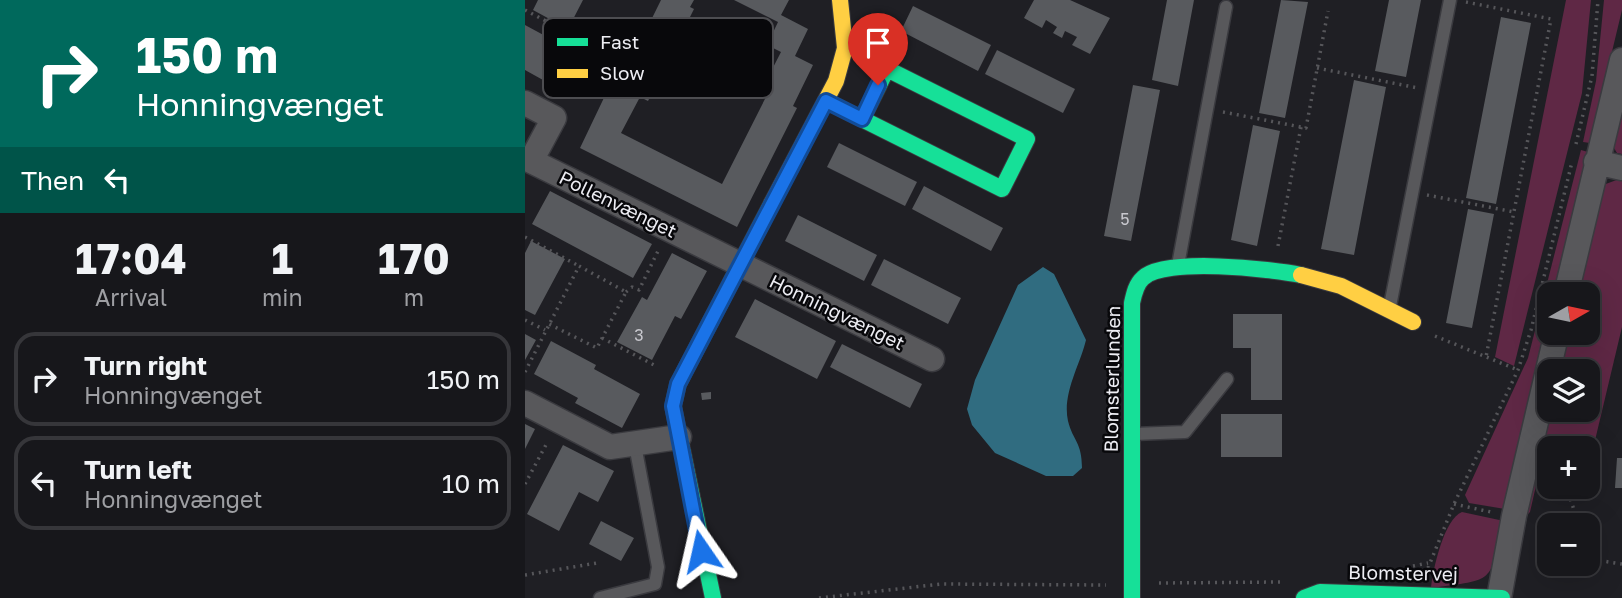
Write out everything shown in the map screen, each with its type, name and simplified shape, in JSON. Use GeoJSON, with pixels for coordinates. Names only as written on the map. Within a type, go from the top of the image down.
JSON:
{"type":"FeatureCollection","features":[{"type":"Feature","properties":{"kind":"street"},"geometry":{"type":"LineString","coordinates":[[713,598],[673,406],[680,379],[826,101],[845,48],[840,0]]}},
{"type":"Feature","properties":{"kind":"street"},"geometry":{"type":"LineString","coordinates":[[1569,282],[1622,60]]}},
{"type":"Feature","properties":{"kind":"street"},"geometry":{"type":"LineString","coordinates":[[826,101],[862,119],[1002,189],[1027,139],[887,69],[862,119]]}},
{"type":"Feature","properties":{"kind":"street","name":"Pollenvænget"},"geometry":{"type":"LineString","coordinates":[[525,103],[554,118],[531,161],[742,265]]}},
{"type":"Feature","properties":{"kind":"street"},"geometry":{"type":"LineString","coordinates":[[1597,162],[1622,168]]}},
{"type":"Feature","properties":{"kind":"street","name":"Honningvænget"},"geometry":{"type":"LineString","coordinates":[[742,265],[932,359]]}},
{"type":"Feature","properties":{"kind":"street","name":"Blomsterlunden"},"geometry":{"type":"LineString","coordinates":[[1132,598],[1132,303],[1136,285],[1147,274],[1177,268],[1274,269],[1330,281],[1413,322]]}},
{"type":"Feature","properties":{"kind":"street"},"geometry":{"type":"LineString","coordinates":[[1500,598],[1514,516],[1554,345]]}},
{"type":"Feature","properties":{"kind":"street"},"geometry":{"type":"LineString","coordinates":[[525,403],[610,447],[679,437]]}},
{"type":"Feature","properties":{"kind":"street","name":"Blomstervej"},"geometry":{"type":"LineString","coordinates":[[1304,598],[1320,592],[1426,593],[1500,598]]}},
{"type":"Feature","properties":{"kind":"lane"},"geometry":{"type":"LineString","coordinates":[[1388,309],[1452,0]]}},
{"type":"Feature","properties":{"kind":"lane"},"geometry":{"type":"LineString","coordinates":[[1177,268],[1226,7]]}},
{"type":"Feature","properties":{"kind":"lane"},"geometry":{"type":"LineString","coordinates":[[1132,434],[1185,432],[1227,379]]}},
{"type":"Feature","properties":{"kind":"lane"},"geometry":{"type":"LineString","coordinates":[[600,598],[655,584],[658,567],[635,445]]}},
{"type":"Feature","properties":{"kind":"path"},"geometry":{"type":"LineString","coordinates":[[1452,0],[1551,19],[1486,357]]}},
{"type":"Feature","properties":{"kind":"path"},"geometry":{"type":"LineString","coordinates":[[1426,593],[1428,563],[1518,370],[1531,330],[1592,76],[1598,0]]}},
{"type":"Feature","properties":{"kind":"path"},"geometry":{"type":"LineString","coordinates":[[525,10],[543,20]]}},
{"type":"Feature","properties":{"kind":"path"},"geometry":{"type":"LineString","coordinates":[[1207,109],[1306,128],[1328,11]]}},
{"type":"Feature","properties":{"kind":"path"},"geometry":{"type":"LineString","coordinates":[[1317,68],[1433,91]]}},
{"type":"Feature","properties":{"kind":"path"},"geometry":{"type":"LineString","coordinates":[[1274,269],[1301,127]]}},
{"type":"Feature","properties":{"kind":"path"},"geometry":{"type":"LineString","coordinates":[[1414,192],[1514,212]]}},
{"type":"Feature","properties":{"kind":"path"},"geometry":{"type":"LineString","coordinates":[[549,324],[597,348],[626,292],[632,287],[639,290],[669,229]]}},
{"type":"Feature","properties":{"kind":"path"},"geometry":{"type":"LineString","coordinates":[[525,237],[626,292]]}},
{"type":"Feature","properties":{"kind":"path"},"geometry":{"type":"LineString","coordinates":[[525,372],[579,266]]}},
{"type":"Feature","properties":{"kind":"path"},"geometry":{"type":"LineString","coordinates":[[525,320],[545,330]]}},
{"type":"Feature","properties":{"kind":"path"},"geometry":{"type":"LineString","coordinates":[[1413,322],[1413,327],[1518,370]]}},
{"type":"Feature","properties":{"kind":"path"},"geometry":{"type":"LineString","coordinates":[[602,338],[680,379]]}},
{"type":"Feature","properties":{"kind":"path"},"geometry":{"type":"LineString","coordinates":[[525,484],[559,421]]}},
{"type":"Feature","properties":{"kind":"path"},"geometry":{"type":"LineString","coordinates":[[1600,561],[1622,564]]}},
{"type":"Feature","properties":{"kind":"path"},"geometry":{"type":"LineString","coordinates":[[525,575],[597,563]]}},
{"type":"Feature","properties":{"kind":"shaded area"},"geometry":{"type":"Polygon","coordinates":[[[1566,0],[1591,0],[1582,93],[1514,366],[1495,357],[1566,0]]]}},
{"type":"Feature","properties":{"kind":"shaded area"},"geometry":{"type":"Polygon","coordinates":[[[1604,0],[1622,0],[1622,10],[1590,143],[1583,142],[1596,81],[1604,0]]]}},
{"type":"Feature","properties":{"kind":"shaded area"},"geometry":{"type":"Polygon","coordinates":[[[1622,100],[1622,154],[1617,153],[1611,143],[1622,100]]]}},
{"type":"Feature","properties":{"kind":"shaded area"},"geometry":{"type":"Polygon","coordinates":[[[1581,150],[1588,152],[1558,282],[1547,282],[1581,150]]]}},
{"type":"Feature","properties":{"kind":"shaded area"},"geometry":{"type":"Polygon","coordinates":[[[1622,178],[1622,327],[1600,419],[1600,359],[1558,359],[1562,345],[1600,345],[1600,282],[1577,282],[1603,185],[1622,178]]]}},
{"type":"Feature","properties":{"kind":"shaded area"},"geometry":{"type":"Polygon","coordinates":[[[1537,323],[1537,345],[1543,345],[1540,359],[1537,359],[1537,372],[1505,509],[1469,503],[1465,495],[1528,358],[1537,323]]]}},
{"type":"Feature","properties":{"kind":"shaded area"},"geometry":{"type":"Polygon","coordinates":[[[1546,422],[1599,422],[1596,436],[1543,436],[1546,422]]]}},
{"type":"Feature","properties":{"kind":"shaded area"},"geometry":{"type":"Polygon","coordinates":[[[1537,465],[1537,481],[1530,512],[1526,516],[1537,465]]]}},
{"type":"Feature","properties":{"kind":"shaded area"},"geometry":{"type":"Polygon","coordinates":[[[1462,512],[1504,521],[1491,568],[1479,580],[1431,588],[1445,534],[1456,516],[1462,512]]]}},
{"type":"Feature","properties":{"kind":"water"},"geometry":{"type":"Polygon","coordinates":[[[1043,267],[1054,274],[1086,340],[1067,400],[1068,421],[1082,459],[1082,468],[1073,476],[1046,476],[995,453],[972,425],[967,409],[975,380],[1018,285],[1043,267]]]}},
{"type":"Feature","properties":{"kind":"building"},"geometry":{"type":"Polygon","coordinates":[[[538,0],[583,0],[574,18],[548,18],[533,10],[538,0]]]}},
{"type":"Feature","properties":{"kind":"building"},"geometry":{"type":"Polygon","coordinates":[[[661,0],[694,0],[690,7],[694,9],[690,18],[652,18],[661,0]]]}},
{"type":"Feature","properties":{"kind":"building"},"geometry":{"type":"Polygon","coordinates":[[[734,0],[789,0],[781,15],[808,29],[795,56],[813,65],[793,106],[797,108],[737,227],[580,148],[604,98],[639,98],[621,133],[722,184],[765,98],[773,98],[773,68],[781,52],[773,48],[773,32],[778,22],[734,0]]]}},
{"type":"Feature","properties":{"kind":"building"},"geometry":{"type":"Polygon","coordinates":[[[1034,0],[1070,0],[1110,18],[1090,54],[1072,45],[1077,37],[1065,31],[1062,38],[1053,33],[1057,27],[1046,20],[1042,28],[1024,18],[1034,0]]]}},
{"type":"Feature","properties":{"kind":"building"},"geometry":{"type":"Polygon","coordinates":[[[1167,0],[1194,0],[1178,86],[1152,80],[1167,0]]]}},
{"type":"Feature","properties":{"kind":"building"},"geometry":{"type":"Polygon","coordinates":[[[1281,0],[1308,2],[1285,118],[1259,113],[1281,0]]]}},
{"type":"Feature","properties":{"kind":"building"},"geometry":{"type":"Polygon","coordinates":[[[1389,0],[1421,0],[1406,77],[1375,71],[1389,0]]]}},
{"type":"Feature","properties":{"kind":"building"},"geometry":{"type":"Polygon","coordinates":[[[913,6],[991,45],[978,71],[901,31],[913,6]]]}},
{"type":"Feature","properties":{"kind":"building"},"geometry":{"type":"Polygon","coordinates":[[[1501,17],[1531,23],[1496,204],[1466,198],[1501,17]]]}},
{"type":"Feature","properties":{"kind":"building"},"geometry":{"type":"Polygon","coordinates":[[[525,25],[543,35],[543,80],[525,70],[525,25]]]}},
{"type":"Feature","properties":{"kind":"building"},"geometry":{"type":"Polygon","coordinates":[[[997,50],[1075,89],[1063,113],[985,74],[997,50]]]}},
{"type":"Feature","properties":{"kind":"building"},"geometry":{"type":"Polygon","coordinates":[[[1354,80],[1386,87],[1354,255],[1321,249],[1354,80]]]}},
{"type":"Feature","properties":{"kind":"building"},"geometry":{"type":"Polygon","coordinates":[[[1133,85],[1160,90],[1131,241],[1104,236],[1133,85]]]}},
{"type":"Feature","properties":{"kind":"building"},"geometry":{"type":"Polygon","coordinates":[[[1253,125],[1280,131],[1257,246],[1231,240],[1253,125]]]}},
{"type":"Feature","properties":{"kind":"building"},"geometry":{"type":"Polygon","coordinates":[[[839,143],[917,182],[905,206],[827,167],[839,143]]]}},
{"type":"Feature","properties":{"kind":"building"},"geometry":{"type":"Polygon","coordinates":[[[924,186],[1003,228],[991,251],[912,209],[924,186]]]}},
{"type":"Feature","properties":{"kind":"building"},"geometry":{"type":"Polygon","coordinates":[[[550,191],[652,244],[633,278],[532,224],[550,191]]]}},
{"type":"Feature","properties":{"kind":"building"},"geometry":{"type":"Polygon","coordinates":[[[1468,209],[1494,214],[1472,328],[1446,323],[1468,209]]]}},
{"type":"Feature","properties":{"kind":"building"},"geometry":{"type":"Polygon","coordinates":[[[798,215],[877,255],[864,281],[785,241],[798,215]]]}},
{"type":"Feature","properties":{"kind":"building"},"geometry":{"type":"Polygon","coordinates":[[[531,241],[565,259],[535,315],[525,310],[525,253],[531,241]]]}},
{"type":"Feature","properties":{"kind":"building"},"geometry":{"type":"Polygon","coordinates":[[[672,253],[707,271],[681,319],[675,316],[652,360],[617,342],[642,297],[647,300],[672,253]]]}},
{"type":"Feature","properties":{"kind":"building"},"geometry":{"type":"Polygon","coordinates":[[[884,259],[961,298],[948,324],[871,285],[884,259]]]}},
{"type":"Feature","properties":{"kind":"building"},"geometry":{"type":"Polygon","coordinates":[[[755,299],[836,341],[817,379],[735,337],[755,299]]]}},
{"type":"Feature","properties":{"kind":"building"},"geometry":{"type":"Polygon","coordinates":[[[1233,314],[1282,314],[1282,400],[1251,400],[1251,348],[1233,348],[1233,314]]]}},
{"type":"Feature","properties":{"kind":"building"},"geometry":{"type":"Polygon","coordinates":[[[525,334],[536,340],[525,360],[525,334]]]}},
{"type":"Feature","properties":{"kind":"building"},"geometry":{"type":"Polygon","coordinates":[[[551,341],[596,365],[594,369],[640,394],[622,428],[575,403],[578,398],[534,374],[551,341]]]}},
{"type":"Feature","properties":{"kind":"building"},"geometry":{"type":"Polygon","coordinates":[[[842,344],[922,384],[910,408],[830,367],[842,344]]]}},
{"type":"Feature","properties":{"kind":"building"},"geometry":{"type":"Polygon","coordinates":[[[711,392],[711,399],[702,400],[701,393],[711,392]]]}},
{"type":"Feature","properties":{"kind":"building"},"geometry":{"type":"Polygon","coordinates":[[[1221,414],[1282,414],[1282,457],[1221,457],[1221,414]]]}},
{"type":"Feature","properties":{"kind":"building"},"geometry":{"type":"Polygon","coordinates":[[[525,424],[535,429],[525,449],[525,424]]]}},
{"type":"Feature","properties":{"kind":"building"},"geometry":{"type":"Polygon","coordinates":[[[563,445],[614,471],[598,502],[579,492],[559,531],[527,514],[563,445]]]}},
{"type":"Feature","properties":{"kind":"building"},"geometry":{"type":"Polygon","coordinates":[[[1617,458],[1622,458],[1622,488],[1615,488],[1617,458]]]}},
{"type":"Feature","properties":{"kind":"building"},"geometry":{"type":"Polygon","coordinates":[[[601,521],[634,538],[621,561],[589,544],[601,521]]]}},
{"type":"Feature","properties":{"kind":"traffic: fast"},"geometry":{"type":"LineString","coordinates":[[826,101],[1002,189],[1027,139],[887,69],[862,119]]}},
{"type":"Feature","properties":{"kind":"traffic: fast"},"geometry":{"type":"LineString","coordinates":[[713,598],[673,406],[678,384],[772,203]]}},
{"type":"Feature","properties":{"kind":"traffic: fast"},"geometry":{"type":"LineString","coordinates":[[1132,598],[1132,303],[1137,286],[1143,278],[1155,272],[1194,266],[1267,270],[1301,275]]}},
{"type":"Feature","properties":{"kind":"traffic: fast"},"geometry":{"type":"LineString","coordinates":[[1304,598],[1320,592],[1502,598]]}},
{"type":"Feature","properties":{"kind":"traffic: slow"},"geometry":{"type":"LineString","coordinates":[[772,203],[836,81],[845,48],[840,0]]}},
{"type":"Feature","properties":{"kind":"traffic: slow"},"geometry":{"type":"LineString","coordinates":[[1301,275],[1341,286],[1413,322]]}},
{"type":"Feature","properties":{"kind":"route"},"geometry":{"type":"LineString","coordinates":[[701,551],[673,406],[678,384],[826,101],[862,119],[878,85]]}}]}
